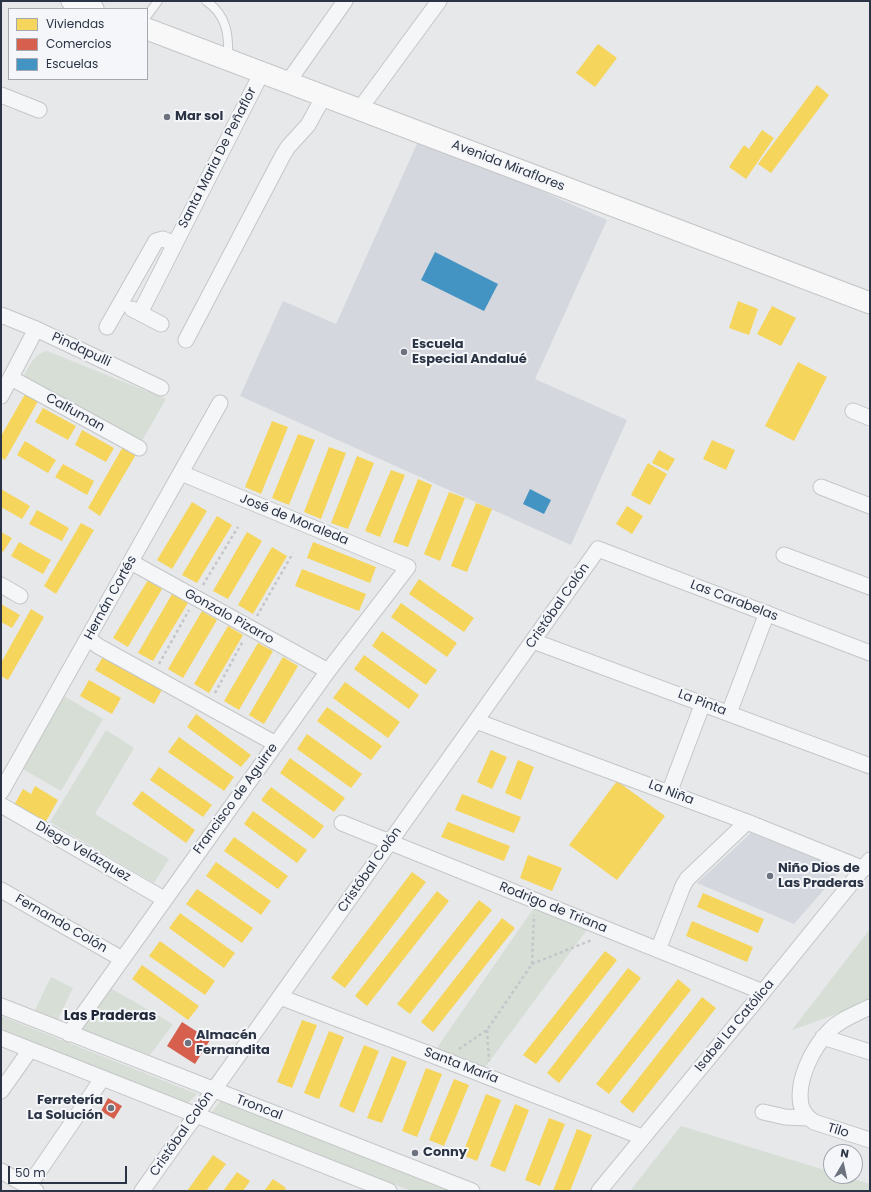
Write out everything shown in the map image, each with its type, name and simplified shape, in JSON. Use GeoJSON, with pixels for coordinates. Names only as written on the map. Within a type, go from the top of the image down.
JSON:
{"type":"FeatureCollection","features":[{"type":"Feature","properties":{"kind":"main road"},"geometry":{"type":"LineString","coordinates":[[73,1],[90,8]]}},
{"type":"Feature","properties":{"kind":"main road","name":"Avenida Miraflores"},"geometry":{"type":"LineString","coordinates":[[148,29],[870,303]]}},
{"type":"Feature","properties":{"kind":"street"},"geometry":{"type":"LineString","coordinates":[[288,82],[346,1]]}},
{"type":"Feature","properties":{"kind":"street"},"geometry":{"type":"LineString","coordinates":[[358,110],[439,1]]}},
{"type":"Feature","properties":{"kind":"street","name":"Santa Maria De Peñaflor"},"geometry":{"type":"LineString","coordinates":[[140,313],[262,72]]}},
{"type":"Feature","properties":{"kind":"street"},"geometry":{"type":"LineString","coordinates":[[1,95],[39,110]]}},
{"type":"Feature","properties":{"kind":"street"},"geometry":{"type":"LineString","coordinates":[[186,340],[283,155],[295,138],[308,125],[324,96]]}},
{"type":"Feature","properties":{"kind":"street","name":"Santa Maria De Peñaflor"},"geometry":{"type":"LineString","coordinates":[[107,327],[156,241],[163,239],[175,244]]}},
{"type":"Feature","properties":{"kind":"street"},"geometry":{"type":"LineString","coordinates":[[121,303],[161,324]]}},
{"type":"Feature","properties":{"kind":"street","name":"Pindapulli"},"geometry":{"type":"LineString","coordinates":[[1,315],[36,329],[161,388]]}},
{"type":"Feature","properties":{"kind":"street"},"geometry":{"type":"LineString","coordinates":[[1,396],[36,329]]}},
{"type":"Feature","properties":{"kind":"street","name":"Calfuman"},"geometry":{"type":"LineString","coordinates":[[11,378],[139,448]]}},
{"type":"Feature","properties":{"kind":"street","name":"Hernán Cortés"},"geometry":{"type":"LineString","coordinates":[[1,792],[220,404]]}},
{"type":"Feature","properties":{"kind":"street"},"geometry":{"type":"LineString","coordinates":[[853,411],[870,418]]}},
{"type":"Feature","properties":{"kind":"street","name":"José de Moraleda"},"geometry":{"type":"LineString","coordinates":[[181,473],[408,567]]}},
{"type":"Feature","properties":{"kind":"street"},"geometry":{"type":"LineString","coordinates":[[821,487],[870,506]]}},
{"type":"Feature","properties":{"kind":"street","name":"Las Carabelas"},"geometry":{"type":"LineString","coordinates":[[598,549],[870,653]]}},
{"type":"Feature","properties":{"kind":"street","name":"Cristóbal Colón"},"geometry":{"type":"LineString","coordinates":[[142,1191],[598,549]]}},
{"type":"Feature","properties":{"kind":"street"},"geometry":{"type":"LineString","coordinates":[[784,555],[869,585]]}},
{"type":"Feature","properties":{"kind":"street","name":"Gonzalo Pizarro"},"geometry":{"type":"LineString","coordinates":[[131,562],[328,671]]}},
{"type":"Feature","properties":{"kind":"street","name":"Francisco de Aguirre"},"geometry":{"type":"LineString","coordinates":[[69,1034],[328,671],[408,567]]}},
{"type":"Feature","properties":{"kind":"street"},"geometry":{"type":"LineString","coordinates":[[1,585],[20,596]]}},
{"type":"Feature","properties":{"kind":"street"},"geometry":{"type":"LineString","coordinates":[[729,713],[767,613]]}},
{"type":"Feature","properties":{"kind":"street"},"geometry":{"type":"LineString","coordinates":[[88,638],[98,646],[276,744]]}},
{"type":"Feature","properties":{"kind":"street","name":"La Pinta"},"geometry":{"type":"LineString","coordinates":[[533,641],[870,766]]}},
{"type":"Feature","properties":{"kind":"street"},"geometry":{"type":"LineString","coordinates":[[669,793],[703,703]]}},
{"type":"Feature","properties":{"kind":"street","name":"La Niña"},"geometry":{"type":"LineString","coordinates":[[476,721],[748,822],[867,864]]}},
{"type":"Feature","properties":{"kind":"street","name":"Diego Velázquez"},"geometry":{"type":"LineString","coordinates":[[1,805],[164,899]]}},
{"type":"Feature","properties":{"kind":"street"},"geometry":{"type":"LineString","coordinates":[[658,950],[687,879],[748,822]]}},
{"type":"Feature","properties":{"kind":"street","name":"Rodrigo de Triana"},"geometry":{"type":"LineString","coordinates":[[342,823],[763,992]]}},
{"type":"Feature","properties":{"kind":"street","name":"Isabel La Católica"},"geometry":{"type":"LineString","coordinates":[[598,1191],[867,864]]}},
{"type":"Feature","properties":{"kind":"street","name":"Fernando Colón"},"geometry":{"type":"LineString","coordinates":[[1,890],[122,959]]}},
{"type":"Feature","properties":{"kind":"street","name":"Santa María"},"geometry":{"type":"LineString","coordinates":[[280,997],[642,1137]]}},
{"type":"Feature","properties":{"kind":"street","name":"Troncal"},"geometry":{"type":"LineString","coordinates":[[1,1006],[69,1034],[472,1191]]}},
{"type":"Feature","properties":{"kind":"street"},"geometry":{"type":"LineString","coordinates":[[808,1118],[801,1105],[802,1086],[808,1062],[815,1049],[823,1037],[839,1022],[870,1007]]}},
{"type":"Feature","properties":{"kind":"street"},"geometry":{"type":"LineString","coordinates":[[823,1037],[870,1052]]}},
{"type":"Feature","properties":{"kind":"street"},"geometry":{"type":"LineString","coordinates":[[1,1038],[389,1191]]}},
{"type":"Feature","properties":{"kind":"street"},"geometry":{"type":"LineString","coordinates":[[1,1090],[30,1050]]}},
{"type":"Feature","properties":{"kind":"street"},"geometry":{"type":"LineString","coordinates":[[1,1171],[32,1189],[102,1079]]}},
{"type":"Feature","properties":{"kind":"street"},"geometry":{"type":"LineString","coordinates":[[763,1112],[785,1117],[808,1118]]}},
{"type":"Feature","properties":{"kind":"street","name":"Tilo"},"geometry":{"type":"LineString","coordinates":[[808,1118],[820,1125],[870,1140]]}},
{"type":"Feature","properties":{"kind":"lane"},"geometry":{"type":"LineString","coordinates":[[148,15],[158,1]]}},
{"type":"Feature","properties":{"kind":"lane"},"geometry":{"type":"LineString","coordinates":[[206,1],[215,7],[223,20],[229,39],[228,60]]}},
{"type":"Feature","properties":{"kind":"path"},"geometry":{"type":"LineString","coordinates":[[443,1060],[487,1030],[532,964],[535,901]]}},
{"type":"Feature","properties":{"kind":"path"},"geometry":{"type":"LineString","coordinates":[[532,964],[613,932]]}},
{"type":"Feature","properties":{"kind":"path"},"geometry":{"type":"LineString","coordinates":[[487,1030],[490,1078]]}},
{"type":"Feature","properties":{"kind":"shaded area","name":"Escuela Especial Andalué"},"geometry":{"type":"Polygon","coordinates":[[[420,137],[607,220],[535,379],[627,420],[571,545],[240,396],[283,301],[336,324],[420,137]]]}},
{"type":"Feature","properties":{"kind":"shaded area"},"geometry":{"type":"Polygon","coordinates":[[[47,351],[166,399],[140,444],[21,381],[34,359],[38,355],[47,351]]]}},
{"type":"Feature","properties":{"kind":"shaded area"},"geometry":{"type":"Polygon","coordinates":[[[64,696],[103,719],[61,791],[21,768],[64,696]]]}},
{"type":"Feature","properties":{"kind":"shaded area"},"geometry":{"type":"Polygon","coordinates":[[[106,730],[134,748],[95,814],[169,859],[154,883],[50,822],[106,730]]]}},
{"type":"Feature","properties":{"kind":"shaded area","name":"Niño Dios de Las Praderas"},"geometry":{"type":"Polygon","coordinates":[[[751,833],[842,869],[794,924],[697,883],[751,833]]]}},
{"type":"Feature","properties":{"kind":"shaded area"},"geometry":{"type":"Polygon","coordinates":[[[538,902],[592,923],[480,1074],[432,1055],[538,902]]]}},
{"type":"Feature","properties":{"kind":"shaded area"},"geometry":{"type":"Polygon","coordinates":[[[870,929],[870,1002],[792,1030],[870,929]]]}},
{"type":"Feature","properties":{"kind":"shaded area"},"geometry":{"type":"Polygon","coordinates":[[[51,977],[73,988],[57,1021],[35,1010],[51,977]]]}},
{"type":"Feature","properties":{"kind":"shaded area"},"geometry":{"type":"Polygon","coordinates":[[[110,988],[173,1024],[150,1055],[78,1028],[110,988]]]}},
{"type":"Feature","properties":{"kind":"shaded area"},"geometry":{"type":"Polygon","coordinates":[[[1,1016],[197,1094],[187,1104],[1,1029],[1,1016]]]}},
{"type":"Feature","properties":{"kind":"shaded area"},"geometry":{"type":"Polygon","coordinates":[[[222,1099],[449,1191],[411,1191],[212,1112],[222,1099]]]}},
{"type":"Feature","properties":{"kind":"shaded area"},"geometry":{"type":"Polygon","coordinates":[[[681,1126],[823,1170],[823,1184],[863,1184],[863,1182],[870,1184],[870,1191],[630,1191],[681,1126]]]}},
{"type":"Feature","properties":{"kind":"building: Viviendas"},"geometry":{"type":"Polygon","coordinates":[[[598,44],[617,58],[595,87],[576,73],[598,44]]]}},
{"type":"Feature","properties":{"kind":"building: Viviendas"},"geometry":{"type":"Polygon","coordinates":[[[817,85],[829,95],[771,173],[758,164],[817,85]]]}},
{"type":"Feature","properties":{"kind":"building: Viviendas"},"geometry":{"type":"Polygon","coordinates":[[[762,130],[774,138],[746,179],[729,167],[744,145],[749,149],[762,130]]]}},
{"type":"Feature","properties":{"kind":"building: Viviendas"},"geometry":{"type":"Polygon","coordinates":[[[738,301],[758,309],[749,335],[729,328],[738,301]]]}},
{"type":"Feature","properties":{"kind":"building: Viviendas"},"geometry":{"type":"Polygon","coordinates":[[[772,306],[796,318],[781,346],[757,334],[772,306]]]}},
{"type":"Feature","properties":{"kind":"building: Viviendas"},"geometry":{"type":"Polygon","coordinates":[[[798,362],[827,377],[794,441],[765,426],[798,362]]]}},
{"type":"Feature","properties":{"kind":"building: Viviendas"},"geometry":{"type":"Polygon","coordinates":[[[28,389],[41,396],[5,460],[1,457],[1,436],[28,389]]]}},
{"type":"Feature","properties":{"kind":"building: Viviendas"},"geometry":{"type":"Polygon","coordinates":[[[43,408],[76,426],[68,440],[35,422],[43,408]]]}},
{"type":"Feature","properties":{"kind":"building: Viviendas"},"geometry":{"type":"Polygon","coordinates":[[[272,421],[288,427],[261,494],[245,487],[272,421]]]}},
{"type":"Feature","properties":{"kind":"building: Viviendas"},"geometry":{"type":"Polygon","coordinates":[[[82,430],[114,448],[106,462],[75,445],[82,430]]]}},
{"type":"Feature","properties":{"kind":"building: Viviendas"},"geometry":{"type":"Polygon","coordinates":[[[298,434],[315,440],[289,505],[272,498],[298,434]]]}},
{"type":"Feature","properties":{"kind":"building: Viviendas"},"geometry":{"type":"Polygon","coordinates":[[[712,440],[735,450],[726,470],[703,459],[712,440]]]}},
{"type":"Feature","properties":{"kind":"building: Viviendas"},"geometry":{"type":"Polygon","coordinates":[[[25,441],[56,460],[48,473],[17,455],[25,441]]]}},
{"type":"Feature","properties":{"kind":"building: Viviendas"},"geometry":{"type":"Polygon","coordinates":[[[125,443],[138,451],[100,516],[88,508],[125,443]]]}},
{"type":"Feature","properties":{"kind":"building: Viviendas"},"geometry":{"type":"Polygon","coordinates":[[[329,447],[346,453],[321,519],[304,512],[329,447]]]}},
{"type":"Feature","properties":{"kind":"building: Viviendas"},"geometry":{"type":"Polygon","coordinates":[[[659,450],[675,459],[668,471],[652,463],[659,450]]]}},
{"type":"Feature","properties":{"kind":"building: Viviendas"},"geometry":{"type":"Polygon","coordinates":[[[357,456],[374,463],[348,529],[331,523],[357,456]]]}},
{"type":"Feature","properties":{"kind":"building: Viviendas"},"geometry":{"type":"Polygon","coordinates":[[[648,463],[667,474],[650,505],[631,495],[648,463]]]}},
{"type":"Feature","properties":{"kind":"building: Viviendas"},"geometry":{"type":"Polygon","coordinates":[[[63,464],[94,481],[87,495],[55,477],[63,464]]]}},
{"type":"Feature","properties":{"kind":"building: Viviendas"},"geometry":{"type":"Polygon","coordinates":[[[391,470],[405,475],[380,537],[365,531],[391,470]]]}},
{"type":"Feature","properties":{"kind":"building: Viviendas"},"geometry":{"type":"Polygon","coordinates":[[[418,479],[432,485],[408,547],[393,542],[418,479]]]}},
{"type":"Feature","properties":{"kind":"building: Viviendas"},"geometry":{"type":"Polygon","coordinates":[[[1,489],[30,506],[22,519],[1,507],[1,489]]]}},
{"type":"Feature","properties":{"kind":"building: Viviendas"},"geometry":{"type":"Polygon","coordinates":[[[449,492],[465,498],[440,561],[424,554],[449,492]]]}},
{"type":"Feature","properties":{"kind":"building: Viviendas"},"geometry":{"type":"Polygon","coordinates":[[[192,502],[207,511],[172,569],[157,560],[192,502]]]}},
{"type":"Feature","properties":{"kind":"building: Viviendas"},"geometry":{"type":"Polygon","coordinates":[[[476,503],[492,509],[467,572],[451,566],[476,503]]]}},
{"type":"Feature","properties":{"kind":"building: Viviendas"},"geometry":{"type":"Polygon","coordinates":[[[627,506],[643,516],[632,534],[616,524],[627,506]]]}},
{"type":"Feature","properties":{"kind":"building: Viviendas"},"geometry":{"type":"Polygon","coordinates":[[[37,510],[69,528],[62,541],[29,524],[37,510]]]}},
{"type":"Feature","properties":{"kind":"building: Viviendas"},"geometry":{"type":"Polygon","coordinates":[[[217,516],[232,525],[197,583],[182,575],[217,516]]]}},
{"type":"Feature","properties":{"kind":"building: Viviendas"},"geometry":{"type":"Polygon","coordinates":[[[81,523],[94,530],[56,594],[44,586],[81,523]]]}},
{"type":"Feature","properties":{"kind":"building: Viviendas"},"geometry":{"type":"Polygon","coordinates":[[[1,532],[12,538],[3,552],[1,551],[1,532]]]}},
{"type":"Feature","properties":{"kind":"building: Viviendas"},"geometry":{"type":"Polygon","coordinates":[[[247,532],[262,541],[228,599],[213,591],[247,532]]]}},
{"type":"Feature","properties":{"kind":"building: Viviendas"},"geometry":{"type":"Polygon","coordinates":[[[19,542],[51,560],[43,574],[11,556],[19,542]]]}},
{"type":"Feature","properties":{"kind":"building: Viviendas"},"geometry":{"type":"Polygon","coordinates":[[[313,542],[376,567],[370,583],[307,558],[313,542]]]}},
{"type":"Feature","properties":{"kind":"building: Viviendas"},"geometry":{"type":"Polygon","coordinates":[[[272,547],[287,556],[253,614],[238,605],[272,547]]]}},
{"type":"Feature","properties":{"kind":"building: Viviendas"},"geometry":{"type":"Polygon","coordinates":[[[302,569],[366,594],[359,611],[295,586],[302,569]]]}},
{"type":"Feature","properties":{"kind":"building: Viviendas"},"geometry":{"type":"Polygon","coordinates":[[[419,579],[474,618],[464,632],[409,594],[419,579]]]}},
{"type":"Feature","properties":{"kind":"building: Viviendas"},"geometry":{"type":"Polygon","coordinates":[[[148,580],[162,589],[128,647],[113,638],[148,580]]]}},
{"type":"Feature","properties":{"kind":"building: Viviendas"},"geometry":{"type":"Polygon","coordinates":[[[172,594],[188,603],[153,661],[138,653],[172,594]]]}},
{"type":"Feature","properties":{"kind":"building: Viviendas"},"geometry":{"type":"Polygon","coordinates":[[[401,603],[457,643],[447,657],[391,617],[401,603]]]}},
{"type":"Feature","properties":{"kind":"building: Viviendas"},"geometry":{"type":"Polygon","coordinates":[[[1,604],[20,615],[12,628],[1,622],[1,604]]]}},
{"type":"Feature","properties":{"kind":"building: Viviendas"},"geometry":{"type":"Polygon","coordinates":[[[31,609],[44,617],[8,680],[1,676],[1,663],[31,609]]]}},
{"type":"Feature","properties":{"kind":"building: Viviendas"},"geometry":{"type":"Polygon","coordinates":[[[202,611],[217,620],[183,678],[168,669],[202,611]]]}},
{"type":"Feature","properties":{"kind":"building: Viviendas"},"geometry":{"type":"Polygon","coordinates":[[[228,626],[243,635],[209,693],[194,684],[228,626]]]}},
{"type":"Feature","properties":{"kind":"building: Viviendas"},"geometry":{"type":"Polygon","coordinates":[[[382,631],[437,670],[426,685],[372,646],[382,631]]]}},
{"type":"Feature","properties":{"kind":"building: Viviendas"},"geometry":{"type":"Polygon","coordinates":[[[258,643],[273,651],[239,710],[224,701],[258,643]]]}},
{"type":"Feature","properties":{"kind":"building: Viviendas"},"geometry":{"type":"Polygon","coordinates":[[[104,655],[163,688],[154,704],[95,670],[104,655]]]}},
{"type":"Feature","properties":{"kind":"building: Viviendas"},"geometry":{"type":"Polygon","coordinates":[[[364,655],[419,695],[409,709],[354,669],[364,655]]]}},
{"type":"Feature","properties":{"kind":"building: Viviendas"},"geometry":{"type":"Polygon","coordinates":[[[283,657],[298,666],[264,724],[249,715],[283,657]]]}},
{"type":"Feature","properties":{"kind":"building: Viviendas"},"geometry":{"type":"Polygon","coordinates":[[[89,680],[121,698],[112,714],[80,696],[89,680]]]}},
{"type":"Feature","properties":{"kind":"building: Viviendas"},"geometry":{"type":"Polygon","coordinates":[[[345,682],[400,722],[388,738],[333,698],[345,682]]]}},
{"type":"Feature","properties":{"kind":"building: Viviendas"},"geometry":{"type":"Polygon","coordinates":[[[327,707],[382,746],[371,760],[317,721],[327,707]]]}},
{"type":"Feature","properties":{"kind":"building: Viviendas"},"geometry":{"type":"Polygon","coordinates":[[[196,714],[251,755],[241,767],[187,727],[196,714]]]}},
{"type":"Feature","properties":{"kind":"building: Viviendas"},"geometry":{"type":"Polygon","coordinates":[[[307,734],[362,774],[351,788],[297,749],[307,734]]]}},
{"type":"Feature","properties":{"kind":"building: Viviendas"},"geometry":{"type":"Polygon","coordinates":[[[179,737],[234,777],[224,791],[168,752],[179,737]]]}},
{"type":"Feature","properties":{"kind":"building: Viviendas"},"geometry":{"type":"Polygon","coordinates":[[[491,750],[507,757],[492,789],[477,782],[491,750]]]}},
{"type":"Feature","properties":{"kind":"building: Viviendas"},"geometry":{"type":"Polygon","coordinates":[[[290,758],[345,798],[334,812],[280,773],[290,758]]]}},
{"type":"Feature","properties":{"kind":"building: Viviendas"},"geometry":{"type":"Polygon","coordinates":[[[518,760],[534,767],[521,800],[505,793],[518,760]]]}},
{"type":"Feature","properties":{"kind":"building: Viviendas"},"geometry":{"type":"Polygon","coordinates":[[[159,767],[212,805],[203,817],[150,780],[159,767]]]}},
{"type":"Feature","properties":{"kind":"building: Viviendas"},"geometry":{"type":"Polygon","coordinates":[[[617,781],[665,816],[617,880],[569,845],[617,781]]]}},
{"type":"Feature","properties":{"kind":"building: Viviendas"},"geometry":{"type":"Polygon","coordinates":[[[35,786],[58,800],[44,825],[13,807],[23,789],[31,794],[35,786]]]}},
{"type":"Feature","properties":{"kind":"building: Viviendas"},"geometry":{"type":"Polygon","coordinates":[[[271,787],[324,826],[314,839],[261,800],[271,787]]]}},
{"type":"Feature","properties":{"kind":"building: Viviendas"},"geometry":{"type":"Polygon","coordinates":[[[142,791],[195,830],[186,843],[132,804],[142,791]]]}},
{"type":"Feature","properties":{"kind":"building: Viviendas"},"geometry":{"type":"Polygon","coordinates":[[[462,794],[521,817],[514,833],[455,810],[462,794]]]}},
{"type":"Feature","properties":{"kind":"building: Viviendas"},"geometry":{"type":"Polygon","coordinates":[[[253,811],[307,850],[297,863],[244,824],[253,811]]]}},
{"type":"Feature","properties":{"kind":"building: Viviendas"},"geometry":{"type":"Polygon","coordinates":[[[448,822],[510,846],[504,861],[441,837],[448,822]]]}},
{"type":"Feature","properties":{"kind":"building: Viviendas"},"geometry":{"type":"Polygon","coordinates":[[[234,837],[288,876],[278,889],[224,851],[234,837]]]}},
{"type":"Feature","properties":{"kind":"building: Viviendas"},"geometry":{"type":"Polygon","coordinates":[[[528,855],[562,868],[552,891],[520,878],[528,855]]]}},
{"type":"Feature","properties":{"kind":"building: Viviendas"},"geometry":{"type":"Polygon","coordinates":[[[216,862],[271,901],[261,915],[206,876],[216,862]]]}},
{"type":"Feature","properties":{"kind":"building: Viviendas"},"geometry":{"type":"Polygon","coordinates":[[[412,872],[426,882],[345,988],[331,978],[412,872]]]}},
{"type":"Feature","properties":{"kind":"building: Viviendas"},"geometry":{"type":"Polygon","coordinates":[[[197,889],[253,928],[242,943],[186,904],[197,889]]]}},
{"type":"Feature","properties":{"kind":"building: Viviendas"},"geometry":{"type":"Polygon","coordinates":[[[437,891],[449,901],[367,1006],[355,996],[437,891]]]}},
{"type":"Feature","properties":{"kind":"building: Viviendas"},"geometry":{"type":"Polygon","coordinates":[[[703,893],[764,919],[758,933],[697,907],[703,893]]]}},
{"type":"Feature","properties":{"kind":"building: Viviendas"},"geometry":{"type":"Polygon","coordinates":[[[479,900],[492,910],[410,1014],[397,1004],[479,900]]]}},
{"type":"Feature","properties":{"kind":"building: Viviendas"},"geometry":{"type":"Polygon","coordinates":[[[180,913],[235,953],[224,968],[169,928],[180,913]]]}},
{"type":"Feature","properties":{"kind":"building: Viviendas"},"geometry":{"type":"Polygon","coordinates":[[[502,918],[515,928],[433,1032],[421,1022],[502,918]]]}},
{"type":"Feature","properties":{"kind":"building: Viviendas"},"geometry":{"type":"Polygon","coordinates":[[[692,921],[753,947],[747,962],[686,936],[692,921]]]}},
{"type":"Feature","properties":{"kind":"building: Viviendas"},"geometry":{"type":"Polygon","coordinates":[[[160,941],[215,981],[205,995],[149,956],[160,941]]]}},
{"type":"Feature","properties":{"kind":"building: Viviendas"},"geometry":{"type":"Polygon","coordinates":[[[605,951],[617,960],[536,1064],[523,1055],[605,951]]]}},
{"type":"Feature","properties":{"kind":"building: Viviendas"},"geometry":{"type":"Polygon","coordinates":[[[142,965],[199,1006],[188,1020],[132,979],[142,965]]]}},
{"type":"Feature","properties":{"kind":"building: Viviendas"},"geometry":{"type":"Polygon","coordinates":[[[628,968],[641,978],[559,1083],[547,1073],[628,968]]]}},
{"type":"Feature","properties":{"kind":"building: Viviendas"},"geometry":{"type":"Polygon","coordinates":[[[678,979],[691,990],[609,1094],[596,1084],[678,979]]]}},
{"type":"Feature","properties":{"kind":"building: Viviendas"},"geometry":{"type":"Polygon","coordinates":[[[702,997],[716,1008],[633,1113],[620,1102],[702,997]]]}},
{"type":"Feature","properties":{"kind":"building: Viviendas"},"geometry":{"type":"Polygon","coordinates":[[[302,1020],[317,1025],[292,1088],[277,1082],[302,1020]]]}},
{"type":"Feature","properties":{"kind":"building: Viviendas"},"geometry":{"type":"Polygon","coordinates":[[[329,1031],[344,1037],[319,1099],[304,1093],[329,1031]]]}},
{"type":"Feature","properties":{"kind":"building: Viviendas"},"geometry":{"type":"Polygon","coordinates":[[[364,1045],[379,1051],[354,1113],[339,1106],[364,1045]]]}},
{"type":"Feature","properties":{"kind":"building: Viviendas"},"geometry":{"type":"Polygon","coordinates":[[[392,1056],[407,1062],[382,1123],[367,1118],[392,1056]]]}},
{"type":"Feature","properties":{"kind":"building: Viviendas"},"geometry":{"type":"Polygon","coordinates":[[[426,1068],[442,1074],[417,1137],[402,1131],[426,1068]]]}},
{"type":"Feature","properties":{"kind":"building: Viviendas"},"geometry":{"type":"Polygon","coordinates":[[[454,1079],[469,1085],[444,1146],[429,1140],[454,1079]]]}},
{"type":"Feature","properties":{"kind":"building: Viviendas"},"geometry":{"type":"Polygon","coordinates":[[[486,1094],[501,1100],[477,1161],[462,1155],[486,1094]]]}},
{"type":"Feature","properties":{"kind":"building: Viviendas"},"geometry":{"type":"Polygon","coordinates":[[[515,1104],[529,1110],[505,1172],[490,1166],[515,1104]]]}},
{"type":"Feature","properties":{"kind":"building: Viviendas"},"geometry":{"type":"Polygon","coordinates":[[[549,1118],[565,1124],[540,1186],[525,1180],[549,1118]]]}},
{"type":"Feature","properties":{"kind":"building: Viviendas"},"geometry":{"type":"Polygon","coordinates":[[[577,1129],[592,1135],[570,1191],[553,1191],[577,1129]]]}},
{"type":"Feature","properties":{"kind":"building: Viviendas"},"geometry":{"type":"Polygon","coordinates":[[[213,1155],[226,1164],[206,1191],[187,1191],[213,1155]]]}},
{"type":"Feature","properties":{"kind":"building: Viviendas"},"geometry":{"type":"Polygon","coordinates":[[[237,1172],[250,1181],[243,1191],[223,1191],[237,1172]]]}},
{"type":"Feature","properties":{"kind":"building: Viviendas"},"geometry":{"type":"Polygon","coordinates":[[[273,1179],[286,1188],[284,1191],[264,1191],[273,1179]]]}},
{"type":"Feature","properties":{"kind":"building: Comercios","name":"Almacén Fernandita"},"geometry":{"type":"Polygon","coordinates":[[[182,1022],[210,1040],[195,1064],[167,1046],[182,1022]]]}},
{"type":"Feature","properties":{"kind":"building: Comercios","name":"Ferretería La Solución"},"geometry":{"type":"Polygon","coordinates":[[[108,1098],[122,1106],[114,1119],[101,1111],[108,1098]]]}},
{"type":"Feature","properties":{"kind":"building: Escuelas"},"geometry":{"type":"Polygon","coordinates":[[[435,252],[498,284],[484,311],[421,280],[435,252]]]}},
{"type":"Feature","properties":{"kind":"building: Escuelas"},"geometry":{"type":"Polygon","coordinates":[[[530,489],[551,500],[544,514],[523,504],[530,489]]]}},
{"type":"Feature","properties":{"kind":"place","name":"Mar sol"},"geometry":{"type":"Point","coordinates":[167,117]}},
{"type":"Feature","properties":{"kind":"place","name":"Escuela Especial Andalué"},"geometry":{"type":"Point","coordinates":[404,352]}},
{"type":"Feature","properties":{"kind":"place","name":"Niño Dios de Las Praderas"},"geometry":{"type":"Point","coordinates":[770,876]}},
{"type":"Feature","properties":{"kind":"place","name":"Almacén Fernandita"},"geometry":{"type":"Point","coordinates":[188,1043]}},
{"type":"Feature","properties":{"kind":"place","name":"Ferretería La Solución"},"geometry":{"type":"Point","coordinates":[111,1108]}},
{"type":"Feature","properties":{"kind":"place","name":"Conny"},"geometry":{"type":"Point","coordinates":[415,1153]}},
{"type":"Feature","properties":{"kind":"district","name":"Las Praderas"},"geometry":{"type":"Point","coordinates":[110,1016]}}]}
